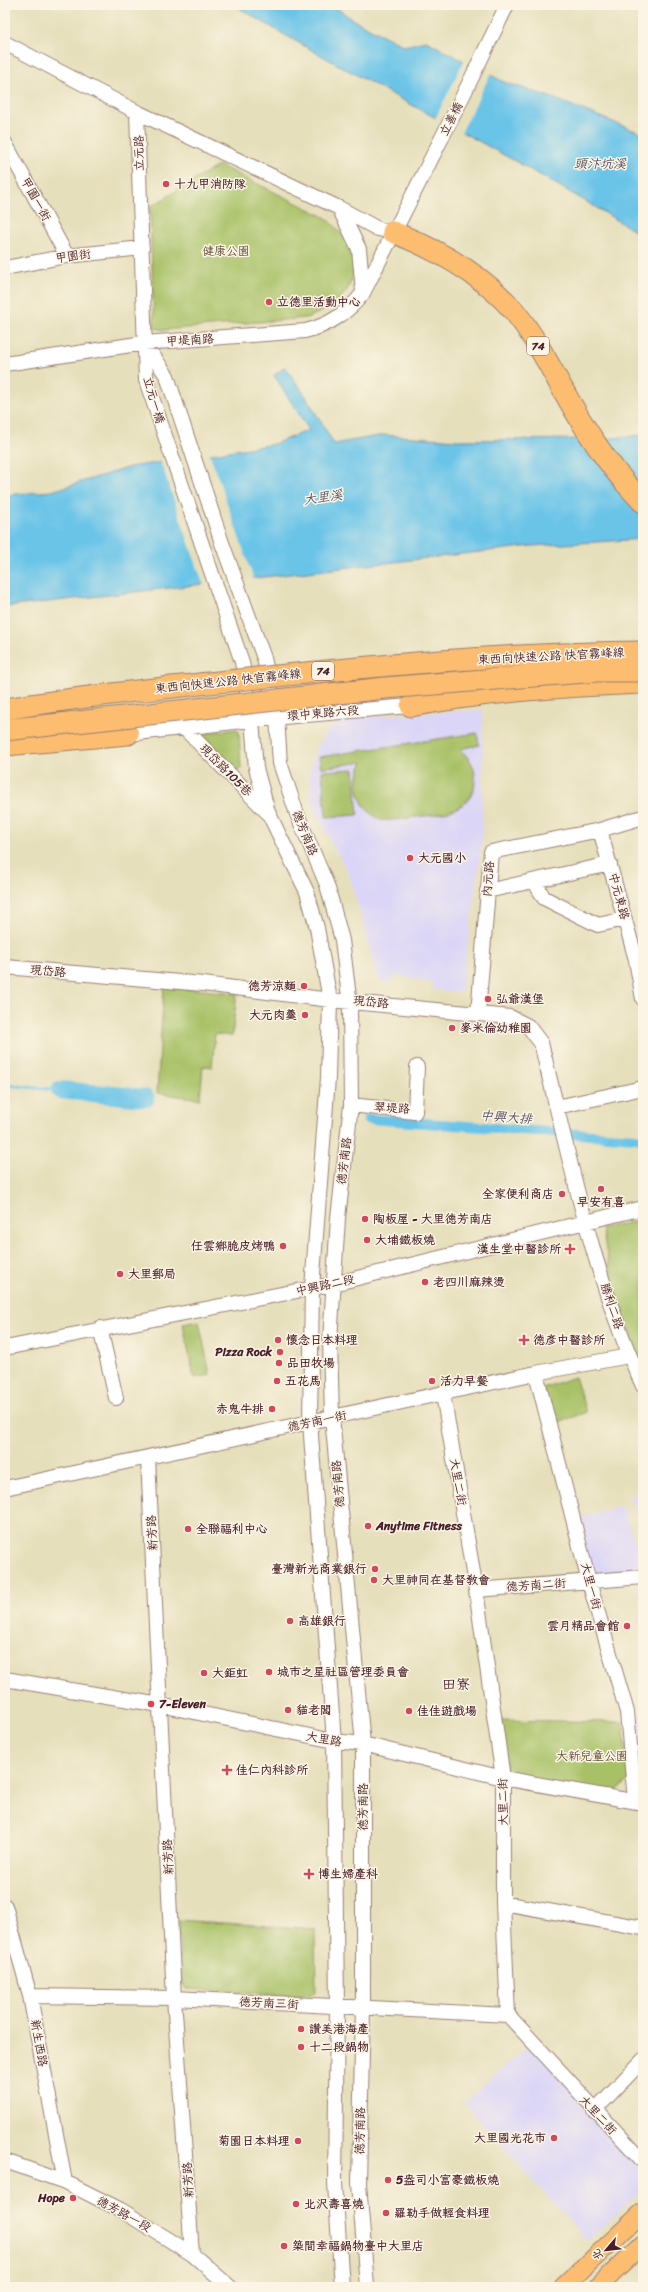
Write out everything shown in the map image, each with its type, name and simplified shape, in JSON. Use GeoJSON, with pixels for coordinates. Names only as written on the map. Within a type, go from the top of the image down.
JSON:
{"type":"FeatureCollection","features":[{"type":"Feature","properties":{"kind":"highway","name":"74"},"geometry":{"type":"LineString","coordinates":[[393,232],[437,252],[468,270],[504,301],[528,330],[588,432],[620,476],[643,502]]}},
{"type":"Feature","properties":{"kind":"highway","name":"東西向快速公路 快官霧峰線"},"geometry":{"type":"LineString","coordinates":[[5,710],[170,687],[383,664],[597,652],[643,652]]}},
{"type":"Feature","properties":{"kind":"highway","name":"東西向快速公路 快官霧峰線"},"geometry":{"type":"LineString","coordinates":[[5,730],[385,688],[597,671],[643,671]]}},
{"type":"Feature","properties":{"kind":"highway"},"geometry":{"type":"LineString","coordinates":[[411,706],[455,697],[597,684],[643,683]]}},
{"type":"Feature","properties":{"kind":"highway"},"geometry":{"type":"LineString","coordinates":[[5,745],[128,734]]}},
{"type":"Feature","properties":{"kind":"main road"},"geometry":{"type":"LineString","coordinates":[[563,2287],[643,2212]]}},
{"type":"Feature","properties":{"kind":"main road"},"geometry":{"type":"LineString","coordinates":[[598,2287],[643,2244]]}},
{"type":"Feature","properties":{"kind":"street","name":"立善橋"},"geometry":{"type":"LineString","coordinates":[[393,232],[457,108],[507,5]]}},
{"type":"Feature","properties":{"kind":"street"},"geometry":{"type":"LineString","coordinates":[[5,43],[137,112],[339,208],[378,229],[393,232]]}},
{"type":"Feature","properties":{"kind":"street","name":"立元路"},"geometry":{"type":"LineString","coordinates":[[137,112],[144,343]]}},
{"type":"Feature","properties":{"kind":"street","name":"甲園一街"},"geometry":{"type":"LineString","coordinates":[[5,143],[67,256]]}},
{"type":"Feature","properties":{"kind":"street"},"geometry":{"type":"LineString","coordinates":[[339,208],[358,249],[363,293]]}},
{"type":"Feature","properties":{"kind":"street","name":"甲堤南路"},"geometry":{"type":"LineString","coordinates":[[5,364],[144,343],[309,330],[324,325],[339,316],[354,304],[363,293],[393,232]]}},
{"type":"Feature","properties":{"kind":"street","name":"甲園街"},"geometry":{"type":"LineString","coordinates":[[5,268],[67,256],[142,248]]}},
{"type":"Feature","properties":{"kind":"street","name":"立元一橋"},"geometry":{"type":"LineString","coordinates":[[144,343],[151,361],[170,383],[222,543],[264,658],[271,694]]}},
{"type":"Feature","properties":{"kind":"street","name":"立元一橋"},"geometry":{"type":"LineString","coordinates":[[151,361],[146,380],[240,655],[248,697]]}},
{"type":"Feature","properties":{"kind":"street","name":"環中東路六段"},"geometry":{"type":"LineString","coordinates":[[5,721],[271,694],[596,667],[643,665]]}},
{"type":"Feature","properties":{"kind":"street","name":"環中東路六段"},"geometry":{"type":"LineString","coordinates":[[5,750],[252,720],[411,706],[643,690]]}},
{"type":"Feature","properties":{"kind":"street","name":"德芳南路"},"geometry":{"type":"LineString","coordinates":[[271,694],[277,718],[280,763],[297,814],[327,885],[342,940],[350,1000],[351,1105],[338,1218],[330,1340],[332,1417],[363,1744],[363,2008],[359,2183],[367,2287]]}},
{"type":"Feature","properties":{"kind":"street","name":"德芳南路"},"geometry":{"type":"LineString","coordinates":[[248,697],[252,720],[256,768],[268,812],[307,892],[316,928],[330,1000],[328,1078],[312,1288],[310,1422],[334,1742],[337,2006],[335,2184],[342,2287]]}},
{"type":"Feature","properties":{"kind":"street","name":"現岱路105巷"},"geometry":{"type":"LineString","coordinates":[[184,728],[268,812]]}},
{"type":"Feature","properties":{"kind":"street","name":"內元路"},"geometry":{"type":"LineString","coordinates":[[478,1014],[491,852],[600,830],[643,818]]}},
{"type":"Feature","properties":{"kind":"street","name":"中元東路"},"geometry":{"type":"LineString","coordinates":[[600,830],[625,919],[640,959],[643,999]]}},
{"type":"Feature","properties":{"kind":"street","name":"中元東路"},"geometry":{"type":"LineString","coordinates":[[487,891],[610,864]]}},
{"type":"Feature","properties":{"kind":"street"},"geometry":{"type":"LineString","coordinates":[[534,881],[544,898],[598,925],[625,919]]}},
{"type":"Feature","properties":{"kind":"street","name":"現岱路"},"geometry":{"type":"LineString","coordinates":[[5,967],[203,984],[330,1000],[350,1000],[510,1017],[528,1026],[541,1043],[587,1223]]}},
{"type":"Feature","properties":{"kind":"street","name":"翠堤路"},"geometry":{"type":"LineString","coordinates":[[351,1105],[415,1112],[417,1067]]}},
{"type":"Feature","properties":{"kind":"street"},"geometry":{"type":"LineString","coordinates":[[557,1107],[643,1088]]}},
{"type":"Feature","properties":{"kind":"street","name":"中興路二段"},"geometry":{"type":"LineString","coordinates":[[5,1348],[100,1328],[333,1284],[587,1223],[643,1208]]}},
{"type":"Feature","properties":{"kind":"street","name":"勝利二路"},"geometry":{"type":"LineString","coordinates":[[587,1223],[610,1303],[629,1356],[643,1386]]}},
{"type":"Feature","properties":{"kind":"street"},"geometry":{"type":"LineString","coordinates":[[100,1328],[116,1398]]}},
{"type":"Feature","properties":{"kind":"street","name":"德芳南一街"},"geometry":{"type":"LineString","coordinates":[[5,1488],[148,1459],[536,1373],[629,1356]]}},
{"type":"Feature","properties":{"kind":"street","name":"大里一街"},"geometry":{"type":"LineString","coordinates":[[536,1373],[589,1582],[627,1712],[639,1802]]}},
{"type":"Feature","properties":{"kind":"street","name":"大里二街"},"geometry":{"type":"LineString","coordinates":[[443,1394],[476,1590],[503,1778],[503,1903],[508,2015],[594,2111],[643,2161]]}},
{"type":"Feature","properties":{"kind":"street","name":"新芳路"},"geometry":{"type":"LineString","coordinates":[[148,1459],[174,1998],[192,2254]]}},
{"type":"Feature","properties":{"kind":"street","name":"德芳南二街"},"geometry":{"type":"LineString","coordinates":[[476,1590],[643,1577]]}},
{"type":"Feature","properties":{"kind":"street","name":"大里路"},"geometry":{"type":"LineString","coordinates":[[5,1679],[160,1705],[334,1742],[363,1744],[503,1778],[639,1802]]}},
{"type":"Feature","properties":{"kind":"street"},"geometry":{"type":"LineString","coordinates":[[503,1903],[643,1928]]}},
{"type":"Feature","properties":{"kind":"street","name":"新生西路"},"geometry":{"type":"LineString","coordinates":[[5,1906],[30,1996],[65,2182]]}},
{"type":"Feature","properties":{"kind":"street","name":"德芳南三街"},"geometry":{"type":"LineString","coordinates":[[30,1996],[174,1998],[508,2015]]}},
{"type":"Feature","properties":{"kind":"street"},"geometry":{"type":"LineString","coordinates":[[594,2111],[643,2060]]}},
{"type":"Feature","properties":{"kind":"street","name":"德芳路一段"},"geometry":{"type":"LineString","coordinates":[[5,2161],[65,2182],[121,2210],[192,2254],[230,2287]]}},
{"type":"Feature","properties":{"kind":"shaded area","name":"大元國小"},"geometry":{"type":"Polygon","coordinates":[[[483,710],[482,842],[461,992],[434,990],[431,982],[395,975],[392,983],[379,981],[349,875],[312,805],[309,776],[312,760],[319,743],[329,729],[347,718],[483,710]]]}},
{"type":"Feature","properties":{"kind":"shaded area"},"geometry":{"type":"Polygon","coordinates":[[[643,1491],[643,1530],[629,1496],[643,1491]]]}},
{"type":"Feature","properties":{"kind":"shaded area"},"geometry":{"type":"Polygon","coordinates":[[[622,1506],[643,1564],[643,1570],[595,1574],[590,1571],[575,1519],[622,1506]]]}},
{"type":"Feature","properties":{"kind":"shaded area"},"geometry":{"type":"Polygon","coordinates":[[[630,1715],[643,1715],[643,1782],[638,1782],[630,1715]]]}},
{"type":"Feature","properties":{"kind":"shaded area","name":"大里國光花市"},"geometry":{"type":"Polygon","coordinates":[[[530,2044],[643,2173],[643,2190],[587,2241],[464,2103],[530,2044]]]}},
{"type":"Feature","properties":{"kind":"green space","name":"健康公園"},"geometry":{"type":"Polygon","coordinates":[[[219,165],[325,217],[339,231],[349,246],[353,260],[353,275],[348,288],[338,300],[324,310],[306,318],[164,330],[154,328],[150,207],[219,165]]]}},
{"type":"Feature","properties":{"kind":"green space"},"geometry":{"type":"Polygon","coordinates":[[[237,729],[239,732],[241,769],[237,771],[201,734],[237,729]]]}},
{"type":"Feature","properties":{"kind":"green space"},"geometry":{"type":"Polygon","coordinates":[[[477,733],[479,745],[460,749],[473,766],[475,780],[473,790],[463,805],[445,812],[426,816],[381,820],[367,809],[359,795],[357,787],[358,778],[359,770],[363,762],[321,768],[319,757],[477,733]]]}},
{"type":"Feature","properties":{"kind":"green space"},"geometry":{"type":"Polygon","coordinates":[[[354,769],[358,815],[326,817],[322,771],[354,769]]]}},
{"type":"Feature","properties":{"kind":"green space"},"geometry":{"type":"Polygon","coordinates":[[[164,987],[237,993],[232,1036],[215,1034],[212,1067],[203,1066],[200,1099],[157,1093],[164,987]]]}},
{"type":"Feature","properties":{"kind":"green space"},"geometry":{"type":"Polygon","coordinates":[[[643,1220],[643,1375],[616,1302],[602,1228],[643,1220]]]}},
{"type":"Feature","properties":{"kind":"green space"},"geometry":{"type":"Polygon","coordinates":[[[199,1321],[210,1375],[194,1378],[183,1324],[199,1321]]]}},
{"type":"Feature","properties":{"kind":"green space"},"geometry":{"type":"Polygon","coordinates":[[[575,1377],[586,1412],[555,1424],[543,1388],[575,1377]]]}},
{"type":"Feature","properties":{"kind":"green space","name":"大新兒童公園"},"geometry":{"type":"Polygon","coordinates":[[[500,1720],[623,1722],[630,1780],[613,1793],[507,1776],[500,1720]]]}},
{"type":"Feature","properties":{"kind":"green space"},"geometry":{"type":"Polygon","coordinates":[[[178,1920],[315,1929],[316,1991],[309,1996],[186,1989],[181,1980],[178,1920]]]}},
{"type":"Feature","properties":{"kind":"water","name":"頭汴坑溪"},"geometry":{"type":"Polygon","coordinates":[[[234,5],[332,5],[355,21],[404,46],[426,41],[504,82],[550,97],[643,134],[643,236],[542,176],[336,64],[234,5]]]}},
{"type":"Feature","properties":{"kind":"water","name":"大里溪"},"geometry":{"type":"Polygon","coordinates":[[[285,367],[305,395],[334,444],[384,435],[458,440],[604,439],[643,435],[643,539],[532,546],[5,607],[5,495],[52,491],[130,467],[274,444],[309,430],[274,375],[285,367]]]}},
{"type":"Feature","properties":{"kind":"pier"},"geometry":{"type":"Polygon","coordinates":[[[465,59],[491,73],[461,133],[435,119],[465,59]]]}},
{"type":"Feature","properties":{"kind":"pier"},"geometry":{"type":"Polygon","coordinates":[[[209,452],[254,580],[204,586],[160,460],[209,452]]]}},
{"type":"Feature","properties":{"kind":"waterway"},"geometry":{"type":"LineString","coordinates":[[5,1085],[60,1090]]}},
{"type":"Feature","properties":{"kind":"waterway"},"geometry":{"type":"LineString","coordinates":[[60,1090],[146,1098]]}},
{"type":"Feature","properties":{"kind":"waterway","name":"中興大排"},"geometry":{"type":"LineString","coordinates":[[368,1119],[636,1138],[643,1140]]}},
{"type":"Feature","properties":{"kind":"place","name":"十九甲消防隊"},"geometry":{"type":"Point","coordinates":[166,184]}},
{"type":"Feature","properties":{"kind":"place","name":"立德里活動中心"},"geometry":{"type":"Point","coordinates":[269,302]}},
{"type":"Feature","properties":{"kind":"place","name":"大元國小"},"geometry":{"type":"Point","coordinates":[410,858]}},
{"type":"Feature","properties":{"kind":"place","name":"德芳涼麵"},"geometry":{"type":"Point","coordinates":[304,986]}},
{"type":"Feature","properties":{"kind":"place","name":"弘爺漢堡"},"geometry":{"type":"Point","coordinates":[488,999]}},
{"type":"Feature","properties":{"kind":"place","name":"大元肉羹"},"geometry":{"type":"Point","coordinates":[305,1015]}},
{"type":"Feature","properties":{"kind":"place","name":"麥米倫幼稚園"},"geometry":{"type":"Point","coordinates":[452,1028]}},
{"type":"Feature","properties":{"kind":"place","name":"早安有喜"},"geometry":{"type":"Point","coordinates":[601,1189]}},
{"type":"Feature","properties":{"kind":"place","name":"全家便利商店"},"geometry":{"type":"Point","coordinates":[562,1194]}},
{"type":"Feature","properties":{"kind":"place","name":"陶板屋 - 大里德芳南店"},"geometry":{"type":"Point","coordinates":[365,1219]}},
{"type":"Feature","properties":{"kind":"place","name":"大埔鐵板燒"},"geometry":{"type":"Point","coordinates":[367,1240]}},
{"type":"Feature","properties":{"kind":"place","name":"任雲鄉脆皮烤鴨"},"geometry":{"type":"Point","coordinates":[283,1246]}},
{"type":"Feature","properties":{"kind":"place","name":"漢生堂中醫診所"},"geometry":{"type":"Point","coordinates":[570,1249]}},
{"type":"Feature","properties":{"kind":"place","name":"大里郵局"},"geometry":{"type":"Point","coordinates":[120,1274]}},
{"type":"Feature","properties":{"kind":"place","name":"老四川麻辣燙"},"geometry":{"type":"Point","coordinates":[425,1282]}},
{"type":"Feature","properties":{"kind":"place","name":"懷念日本料理"},"geometry":{"type":"Point","coordinates":[278,1340]}},
{"type":"Feature","properties":{"kind":"place","name":"德彥中醫診所"},"geometry":{"type":"Point","coordinates":[524,1340]}},
{"type":"Feature","properties":{"kind":"place","name":"Pizza Rock"},"geometry":{"type":"Point","coordinates":[280,1352]}},
{"type":"Feature","properties":{"kind":"place","name":"品田牧場"},"geometry":{"type":"Point","coordinates":[279,1363]}},
{"type":"Feature","properties":{"kind":"place","name":"五花馬"},"geometry":{"type":"Point","coordinates":[277,1381]}},
{"type":"Feature","properties":{"kind":"place","name":"活力早餐"},"geometry":{"type":"Point","coordinates":[432,1381]}},
{"type":"Feature","properties":{"kind":"place","name":"赤鬼牛排"},"geometry":{"type":"Point","coordinates":[272,1409]}},
{"type":"Feature","properties":{"kind":"place","name":"Anytime Fitness"},"geometry":{"type":"Point","coordinates":[368,1526]}},
{"type":"Feature","properties":{"kind":"place","name":"全聯福利中心"},"geometry":{"type":"Point","coordinates":[188,1529]}},
{"type":"Feature","properties":{"kind":"place","name":"臺灣新光商業銀行"},"geometry":{"type":"Point","coordinates":[375,1569]}},
{"type":"Feature","properties":{"kind":"place","name":"大里神同在基督教會"},"geometry":{"type":"Point","coordinates":[374,1580]}},
{"type":"Feature","properties":{"kind":"place","name":"高雄銀行"},"geometry":{"type":"Point","coordinates":[290,1621]}},
{"type":"Feature","properties":{"kind":"place","name":"雲月精品會館"},"geometry":{"type":"Point","coordinates":[627,1626]}},
{"type":"Feature","properties":{"kind":"place","name":"城市之星社區管理委員會"},"geometry":{"type":"Point","coordinates":[269,1672]}},
{"type":"Feature","properties":{"kind":"place","name":"大鉅虹"},"geometry":{"type":"Point","coordinates":[204,1673]}},
{"type":"Feature","properties":{"kind":"place","name":"7-Eleven"},"geometry":{"type":"Point","coordinates":[151,1704]}},
{"type":"Feature","properties":{"kind":"place","name":"貓老闆"},"geometry":{"type":"Point","coordinates":[288,1710]}},
{"type":"Feature","properties":{"kind":"place","name":"佳佳遊戲場"},"geometry":{"type":"Point","coordinates":[409,1711]}},
{"type":"Feature","properties":{"kind":"place","name":"佳仁內科診所"},"geometry":{"type":"Point","coordinates":[227,1770]}},
{"type":"Feature","properties":{"kind":"place","name":"博生婦產科"},"geometry":{"type":"Point","coordinates":[309,1874]}},
{"type":"Feature","properties":{"kind":"place","name":"讚美港海產"},"geometry":{"type":"Point","coordinates":[301,2029]}},
{"type":"Feature","properties":{"kind":"place","name":"十二段鍋物"},"geometry":{"type":"Point","coordinates":[301,2047]}},
{"type":"Feature","properties":{"kind":"place","name":"大里國光花市"},"geometry":{"type":"Point","coordinates":[554,2138]}},
{"type":"Feature","properties":{"kind":"place","name":"菊園日本料理"},"geometry":{"type":"Point","coordinates":[298,2141]}},
{"type":"Feature","properties":{"kind":"place","name":"5盎司小富豪鐵板燒"},"geometry":{"type":"Point","coordinates":[388,2180]}},
{"type":"Feature","properties":{"kind":"place","name":"Hope"},"geometry":{"type":"Point","coordinates":[73,2198]}},
{"type":"Feature","properties":{"kind":"place","name":"北沢壽喜燒"},"geometry":{"type":"Point","coordinates":[296,2204]}},
{"type":"Feature","properties":{"kind":"place","name":"羅勒手做輕食料理"},"geometry":{"type":"Point","coordinates":[386,2213]}},
{"type":"Feature","properties":{"kind":"place","name":"築間幸福鍋物臺中大里店"},"geometry":{"type":"Point","coordinates":[284,2246]}},
{"type":"Feature","properties":{"kind":"district","name":"田寮"},"geometry":{"type":"Point","coordinates":[456,1684]}}]}
